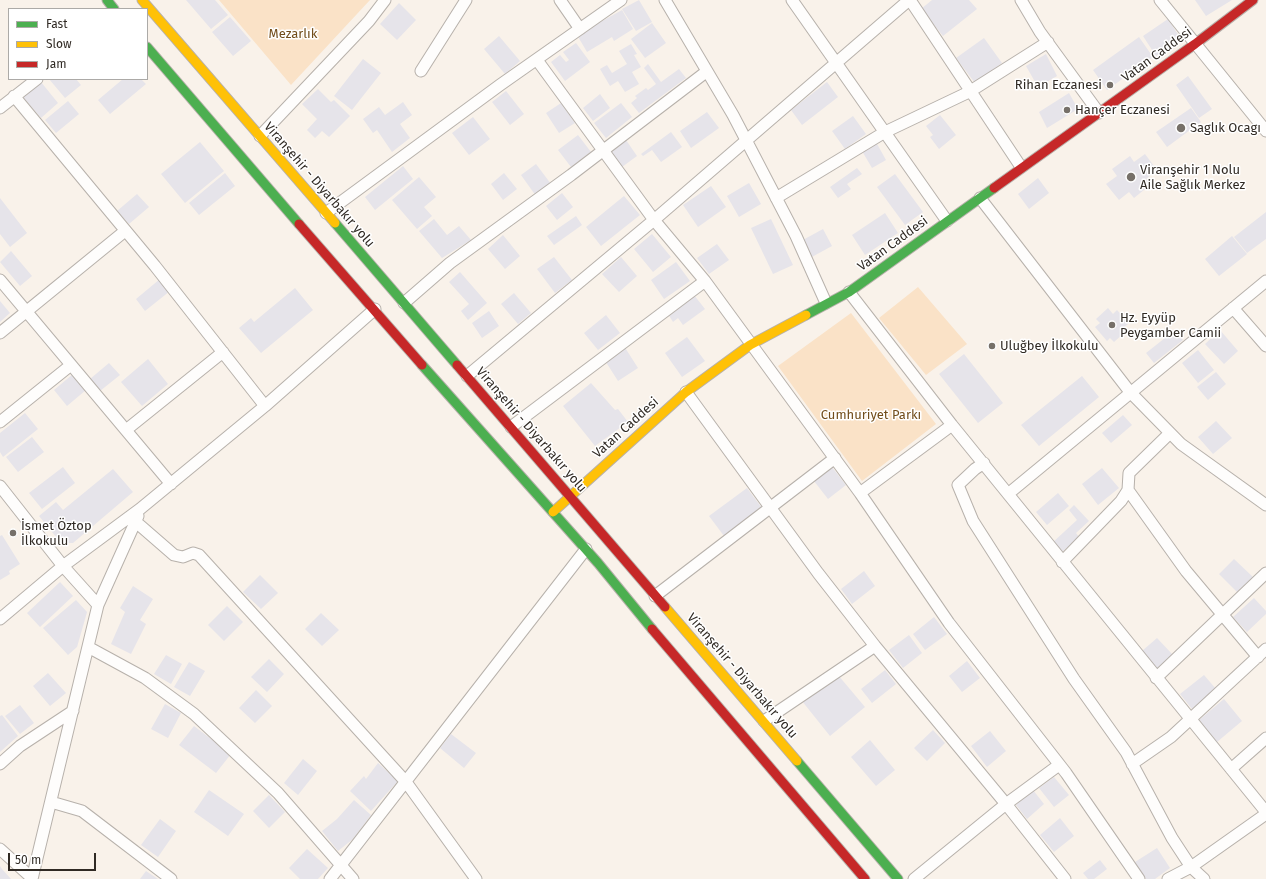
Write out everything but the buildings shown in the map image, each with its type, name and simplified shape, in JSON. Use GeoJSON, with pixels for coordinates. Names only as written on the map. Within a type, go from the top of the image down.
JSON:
{"type":"FeatureCollection","features":[{"type":"Feature","properties":{"kind":"main road"},"geometry":{"type":"LineString","coordinates":[[107,0],[113,8]]}},
{"type":"Feature","properties":{"kind":"main road","name":"Viranşehir - Diyarbakır yolu"},"geometry":{"type":"LineString","coordinates":[[142,0],[764,721],[898,879]]}},
{"type":"Feature","properties":{"kind":"main road","name":"Vatan Caddesi"},"geometry":{"type":"LineString","coordinates":[[553,512],[686,392],[750,345],[849,292],[1021,167],[1195,44],[1252,1]]}},
{"type":"Feature","properties":{"kind":"main road"},"geometry":{"type":"LineString","coordinates":[[148,48],[375,309],[391,330],[586,549],[860,877]]}},
{"type":"Feature","properties":{"kind":"street"},"geometry":{"type":"LineString","coordinates":[[260,136],[369,21],[385,0]]}},
{"type":"Feature","properties":{"kind":"street"},"geometry":{"type":"LineString","coordinates":[[421,70],[466,0]]}},
{"type":"Feature","properties":{"kind":"street"},"geometry":{"type":"LineString","coordinates":[[560,0],[580,29]]}},
{"type":"Feature","properties":{"kind":"street"},"geometry":{"type":"LineString","coordinates":[[326,213],[621,0]]}},
{"type":"Feature","properties":{"kind":"street"},"geometry":{"type":"LineString","coordinates":[[665,0],[706,72],[733,115],[796,236],[826,303]]}},
{"type":"Feature","properties":{"kind":"street"},"geometry":{"type":"LineString","coordinates":[[792,0],[947,221]]}},
{"type":"Feature","properties":{"kind":"street"},"geometry":{"type":"LineString","coordinates":[[467,376],[654,220],[836,62],[910,0],[969,92],[1021,167]]}},
{"type":"Feature","properties":{"kind":"street"},"geometry":{"type":"LineString","coordinates":[[1160,0],[1266,131]]}},
{"type":"Feature","properties":{"kind":"street"},"geometry":{"type":"LineString","coordinates":[[1025,2],[1048,42],[1099,113]]}},
{"type":"Feature","properties":{"kind":"street"},"geometry":{"type":"LineString","coordinates":[[776,198],[885,132],[969,92],[1048,42]]}},
{"type":"Feature","properties":{"kind":"street"},"geometry":{"type":"LineString","coordinates":[[537,60],[654,220],[705,280],[750,345],[860,493],[949,623],[1059,765],[1139,879]]}},
{"type":"Feature","properties":{"kind":"street"},"geometry":{"type":"LineString","coordinates":[[404,303],[450,263],[706,72]]}},
{"type":"Feature","properties":{"kind":"street"},"geometry":{"type":"LineString","coordinates":[[0,108],[35,80]]}},
{"type":"Feature","properties":{"kind":"street"},"geometry":{"type":"LineString","coordinates":[[14,96],[125,231],[156,266],[265,406]]}},
{"type":"Feature","properties":{"kind":"street"},"geometry":{"type":"LineString","coordinates":[[980,198],[1130,392],[1181,444],[1266,505]]}},
{"type":"Feature","properties":{"kind":"street"},"geometry":{"type":"LineString","coordinates":[[0,333],[125,231]]}},
{"type":"Feature","properties":{"kind":"street"},"geometry":{"type":"LineString","coordinates":[[0,280],[171,484]]}},
{"type":"Feature","properties":{"kind":"street"},"geometry":{"type":"LineString","coordinates":[[511,427],[705,280]]}},
{"type":"Feature","properties":{"kind":"street"},"geometry":{"type":"LineString","coordinates":[[1008,494],[1266,281]]}},
{"type":"Feature","properties":{"kind":"street"},"geometry":{"type":"LineString","coordinates":[[849,292],[952,425],[1266,813],[1191,867],[1168,879]]}},
{"type":"Feature","properties":{"kind":"street"},"geometry":{"type":"LineString","coordinates":[[1233,308],[1266,346]]}},
{"type":"Feature","properties":{"kind":"street"},"geometry":{"type":"LineString","coordinates":[[0,619],[63,566],[171,484],[265,406],[375,309]]}},
{"type":"Feature","properties":{"kind":"street"},"geometry":{"type":"LineString","coordinates":[[126,430],[223,352]]}},
{"type":"Feature","properties":{"kind":"street"},"geometry":{"type":"LineString","coordinates":[[0,422],[71,365]]}},
{"type":"Feature","properties":{"kind":"street"},"geometry":{"type":"LineString","coordinates":[[686,392],[769,507],[875,646],[1006,804],[1065,879]]}},
{"type":"Feature","properties":{"kind":"street"},"geometry":{"type":"LineString","coordinates":[[860,493],[952,425]]}},
{"type":"Feature","properties":{"kind":"street"},"geometry":{"type":"LineString","coordinates":[[1062,562],[1121,500],[1128,490],[1129,473],[1170,433]]}},
{"type":"Feature","properties":{"kind":"street"},"geometry":{"type":"LineString","coordinates":[[655,596],[769,507],[835,458]]}},
{"type":"Feature","properties":{"kind":"street"},"geometry":{"type":"LineString","coordinates":[[984,463],[975,469],[958,485],[973,521],[1074,679],[1132,764],[1172,838],[1191,867],[1204,879]]}},
{"type":"Feature","properties":{"kind":"street"},"geometry":{"type":"LineString","coordinates":[[0,486],[63,566],[98,605]]}},
{"type":"Feature","properties":{"kind":"street"},"geometry":{"type":"LineString","coordinates":[[1128,490],[1186,571],[1258,657]]}},
{"type":"Feature","properties":{"kind":"street"},"geometry":{"type":"LineString","coordinates":[[0,849],[32,878],[98,605],[136,522],[140,509]]}},
{"type":"Feature","properties":{"kind":"street"},"geometry":{"type":"LineString","coordinates":[[136,522],[174,555],[183,557],[193,553],[199,555],[406,782],[476,879]]}},
{"type":"Feature","properties":{"kind":"street"},"geometry":{"type":"LineString","coordinates":[[330,879],[586,549]]}},
{"type":"Feature","properties":{"kind":"street"},"geometry":{"type":"LineString","coordinates":[[1156,678],[1266,573]]}},
{"type":"Feature","properties":{"kind":"street"},"geometry":{"type":"LineString","coordinates":[[764,721],[875,646]]}},
{"type":"Feature","properties":{"kind":"street"},"geometry":{"type":"LineString","coordinates":[[88,647],[145,678],[194,714],[278,793],[353,879]]}},
{"type":"Feature","properties":{"kind":"street"},"geometry":{"type":"LineString","coordinates":[[1132,764],[1171,738],[1266,649]]}},
{"type":"Feature","properties":{"kind":"street"},"geometry":{"type":"LineString","coordinates":[[0,764],[20,746],[73,711]]}},
{"type":"Feature","properties":{"kind":"street"},"geometry":{"type":"LineString","coordinates":[[1231,769],[1266,738]]}},
{"type":"Feature","properties":{"kind":"street"},"geometry":{"type":"LineString","coordinates":[[914,879],[1006,804],[1059,765]]}},
{"type":"Feature","properties":{"kind":"street"},"geometry":{"type":"LineString","coordinates":[[51,802],[82,811],[171,879]]}},
{"type":"Feature","properties":{"kind":"green space","name":"Mezarlık"},"geometry":{"type":"Polygon","coordinates":[[[219,0],[370,0],[291,85],[219,0]]]}},
{"type":"Feature","properties":{"kind":"green space"},"geometry":{"type":"Polygon","coordinates":[[[918,287],[967,344],[926,375],[879,318],[918,287]]]}},
{"type":"Feature","properties":{"kind":"green space","name":"Cumhuriyet Parkı"},"geometry":{"type":"Polygon","coordinates":[[[851,313],[936,424],[862,481],[778,366],[851,313]]]}},
{"type":"Feature","properties":{"kind":"traffic: fast"},"geometry":{"type":"LineString","coordinates":[[107,0],[113,8]]}},
{"type":"Feature","properties":{"kind":"traffic: fast"},"geometry":{"type":"LineString","coordinates":[[148,48],[299,224]]}},
{"type":"Feature","properties":{"kind":"traffic: fast"},"geometry":{"type":"LineString","coordinates":[[806,315],[849,292],[994,188]]}},
{"type":"Feature","properties":{"kind":"traffic: fast"},"geometry":{"type":"LineString","coordinates":[[335,223],[457,365]]}},
{"type":"Feature","properties":{"kind":"traffic: fast"},"geometry":{"type":"LineString","coordinates":[[422,365],[598,563],[652,629]]}},
{"type":"Feature","properties":{"kind":"traffic: fast"},"geometry":{"type":"LineString","coordinates":[[797,761],[898,879]]}},
{"type":"Feature","properties":{"kind":"traffic: slow"},"geometry":{"type":"LineString","coordinates":[[142,0],[335,223]]}},
{"type":"Feature","properties":{"kind":"traffic: slow"},"geometry":{"type":"LineString","coordinates":[[553,512],[686,392],[750,345],[806,315]]}},
{"type":"Feature","properties":{"kind":"traffic: slow"},"geometry":{"type":"LineString","coordinates":[[665,607],[797,761]]}},
{"type":"Feature","properties":{"kind":"traffic: jam"},"geometry":{"type":"LineString","coordinates":[[994,188],[1195,44],[1253,0]]}},
{"type":"Feature","properties":{"kind":"traffic: jam"},"geometry":{"type":"LineString","coordinates":[[299,224],[422,365]]}},
{"type":"Feature","properties":{"kind":"traffic: jam"},"geometry":{"type":"LineString","coordinates":[[457,365],[665,607]]}},
{"type":"Feature","properties":{"kind":"traffic: jam"},"geometry":{"type":"LineString","coordinates":[[652,629],[865,879]]}},
{"type":"Feature","properties":{"kind":"place","name":"Rihan Eczanesi"},"geometry":{"type":"Point","coordinates":[1110,85]}},
{"type":"Feature","properties":{"kind":"place","name":"Hançer Eczanesi"},"geometry":{"type":"Point","coordinates":[1067,110]}},
{"type":"Feature","properties":{"kind":"place","name":"Saglık Ocagı"},"geometry":{"type":"Point","coordinates":[1181,128]}},
{"type":"Feature","properties":{"kind":"place","name":"Viranşehir 1 Nolu Aile Sağlık Merkez"},"geometry":{"type":"Point","coordinates":[1131,177]}},
{"type":"Feature","properties":{"kind":"place","name":"Hz. Eyyüp Peygamber Camii"},"geometry":{"type":"Point","coordinates":[1112,325]}},
{"type":"Feature","properties":{"kind":"place","name":"Uluğbey İlkokulu"},"geometry":{"type":"Point","coordinates":[992,346]}},
{"type":"Feature","properties":{"kind":"place","name":"İsmet Öztop İlkokulu"},"geometry":{"type":"Point","coordinates":[13,533]}}]}
